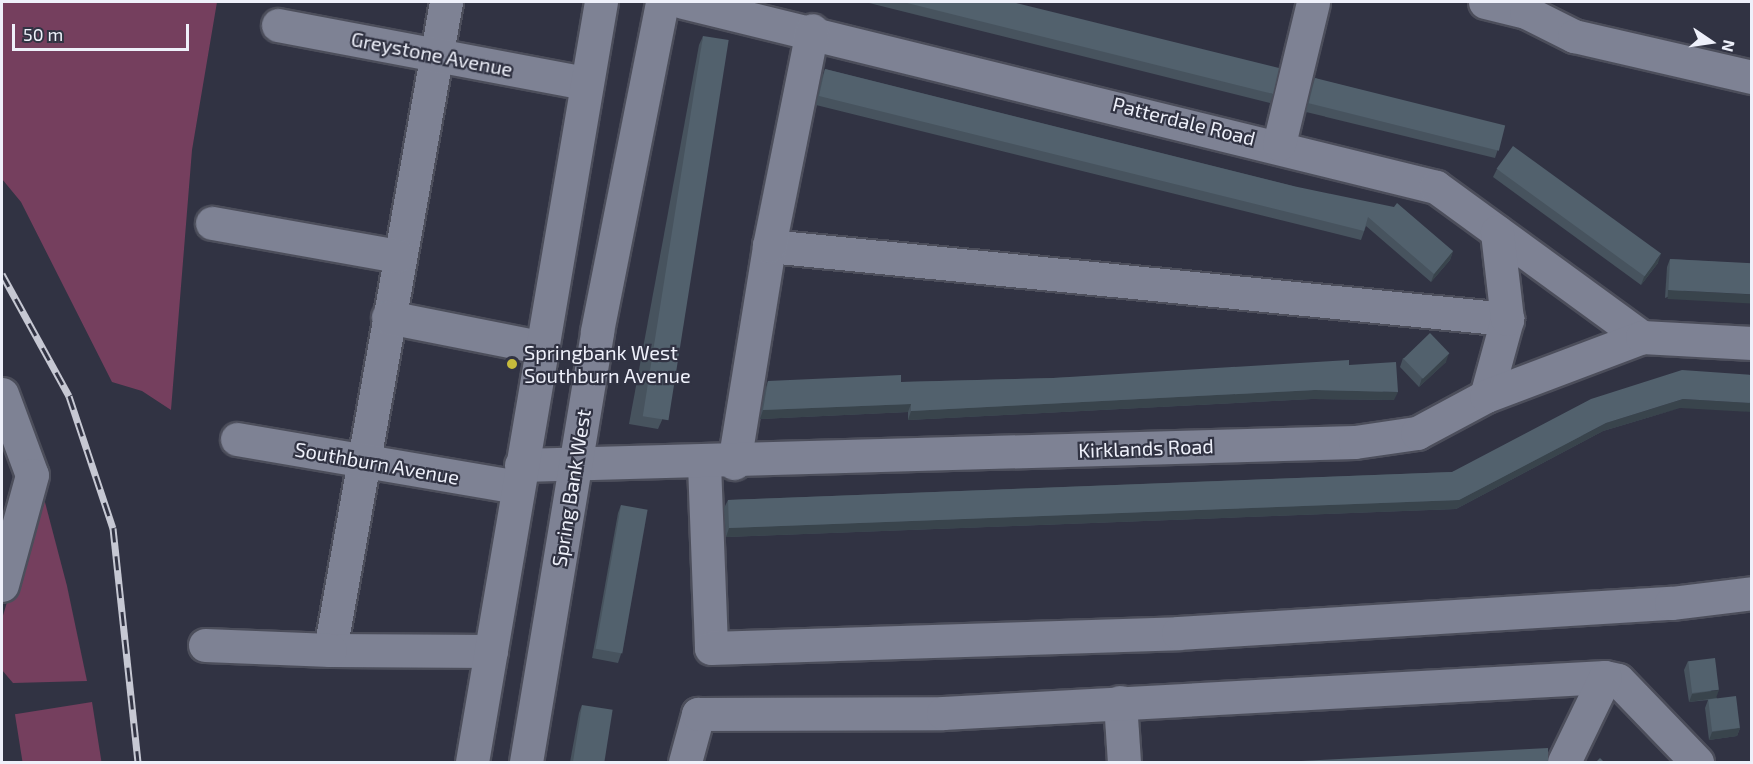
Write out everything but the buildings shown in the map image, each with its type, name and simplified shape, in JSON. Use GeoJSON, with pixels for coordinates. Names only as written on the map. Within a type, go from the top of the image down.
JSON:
{"type":"FeatureCollection","features":[{"type":"Feature","properties":{"kind":"street"},"geometry":{"type":"LineString","coordinates":[[330,650],[366,461],[397,256],[446,2]]}},
{"type":"Feature","properties":{"kind":"street"},"geometry":{"type":"LineString","coordinates":[[472,762],[539,347],[601,2]]}},
{"type":"Feature","properties":{"kind":"street","name":"Spring Bank West"},"geometry":{"type":"LineString","coordinates":[[526,762],[573,467],[662,2]]}},
{"type":"Feature","properties":{"kind":"street","name":"Patterdale Road"},"geometry":{"type":"LineString","coordinates":[[683,2],[801,20],[1436,187],[1642,337]]}},
{"type":"Feature","properties":{"kind":"street"},"geometry":{"type":"LineString","coordinates":[[1279,144],[1313,2]]}},
{"type":"Feature","properties":{"kind":"street"},"geometry":{"type":"LineString","coordinates":[[1485,2],[1526,12],[1574,36],[1752,77]]}},
{"type":"Feature","properties":{"kind":"street"},"geometry":{"type":"LineString","coordinates":[[801,20],[769,246],[719,464],[711,648],[1178,633],[1671,603],[1752,593]]}},
{"type":"Feature","properties":{"kind":"street","name":"Greystone Avenue"},"geometry":{"type":"LineString","coordinates":[[278,25],[585,83]]}},
{"type":"Feature","properties":{"kind":"street"},"geometry":{"type":"LineString","coordinates":[[212,223],[397,256]]}},
{"type":"Feature","properties":{"kind":"street"},"geometry":{"type":"LineString","coordinates":[[1486,396],[1508,319],[1497,232]]}},
{"type":"Feature","properties":{"kind":"street"},"geometry":{"type":"LineString","coordinates":[[769,246],[1508,319]]}},
{"type":"Feature","properties":{"kind":"street"},"geometry":{"type":"LineString","coordinates":[[388,317],[539,347]]}},
{"type":"Feature","properties":{"kind":"street","name":"Kirklands Road"},"geometry":{"type":"LineString","coordinates":[[519,476],[573,467],[1354,442],[1417,433],[1486,396],[1642,337],[1752,343]]}},
{"type":"Feature","properties":{"kind":"street"},"geometry":{"type":"LineString","coordinates":[[2,394],[32,475],[2,585]]}},
{"type":"Feature","properties":{"kind":"street","name":"Southburn Avenue"},"geometry":{"type":"LineString","coordinates":[[237,438],[366,461],[519,476]]}},
{"type":"Feature","properties":{"kind":"street"},"geometry":{"type":"LineString","coordinates":[[205,645],[330,650],[491,651]]}},
{"type":"Feature","properties":{"kind":"street"},"geometry":{"type":"LineString","coordinates":[[1564,762],[1605,677]]}},
{"type":"Feature","properties":{"kind":"street"},"geometry":{"type":"LineString","coordinates":[[685,762],[698,714],[943,713],[1605,677],[1618,680],[1697,762]]}},
{"type":"Feature","properties":{"kind":"street"},"geometry":{"type":"LineString","coordinates":[[1120,702],[1124,762]]}},
{"type":"Feature","properties":{"kind":"shaded area"},"geometry":{"type":"Polygon","coordinates":[[[2,2],[217,2],[192,150],[171,410],[142,391],[112,382],[21,202],[2,179],[2,2]]]}},
{"type":"Feature","properties":{"kind":"shaded area"},"geometry":{"type":"Polygon","coordinates":[[[41,487],[67,586],[87,681],[13,683],[2,670],[2,619],[41,487]]]}},
{"type":"Feature","properties":{"kind":"shaded area"},"geometry":{"type":"Polygon","coordinates":[[[92,702],[102,762],[23,762],[15,714],[92,702]]]}},
{"type":"Feature","properties":{"kind":"railway"},"geometry":{"type":"LineString","coordinates":[[2,274],[69,396],[113,528],[138,762]]}},
{"type":"Feature","properties":{"kind":"place","name":"Springbank West Southburn Avenue"},"geometry":{"type":"Point","coordinates":[512,364]}}]}
